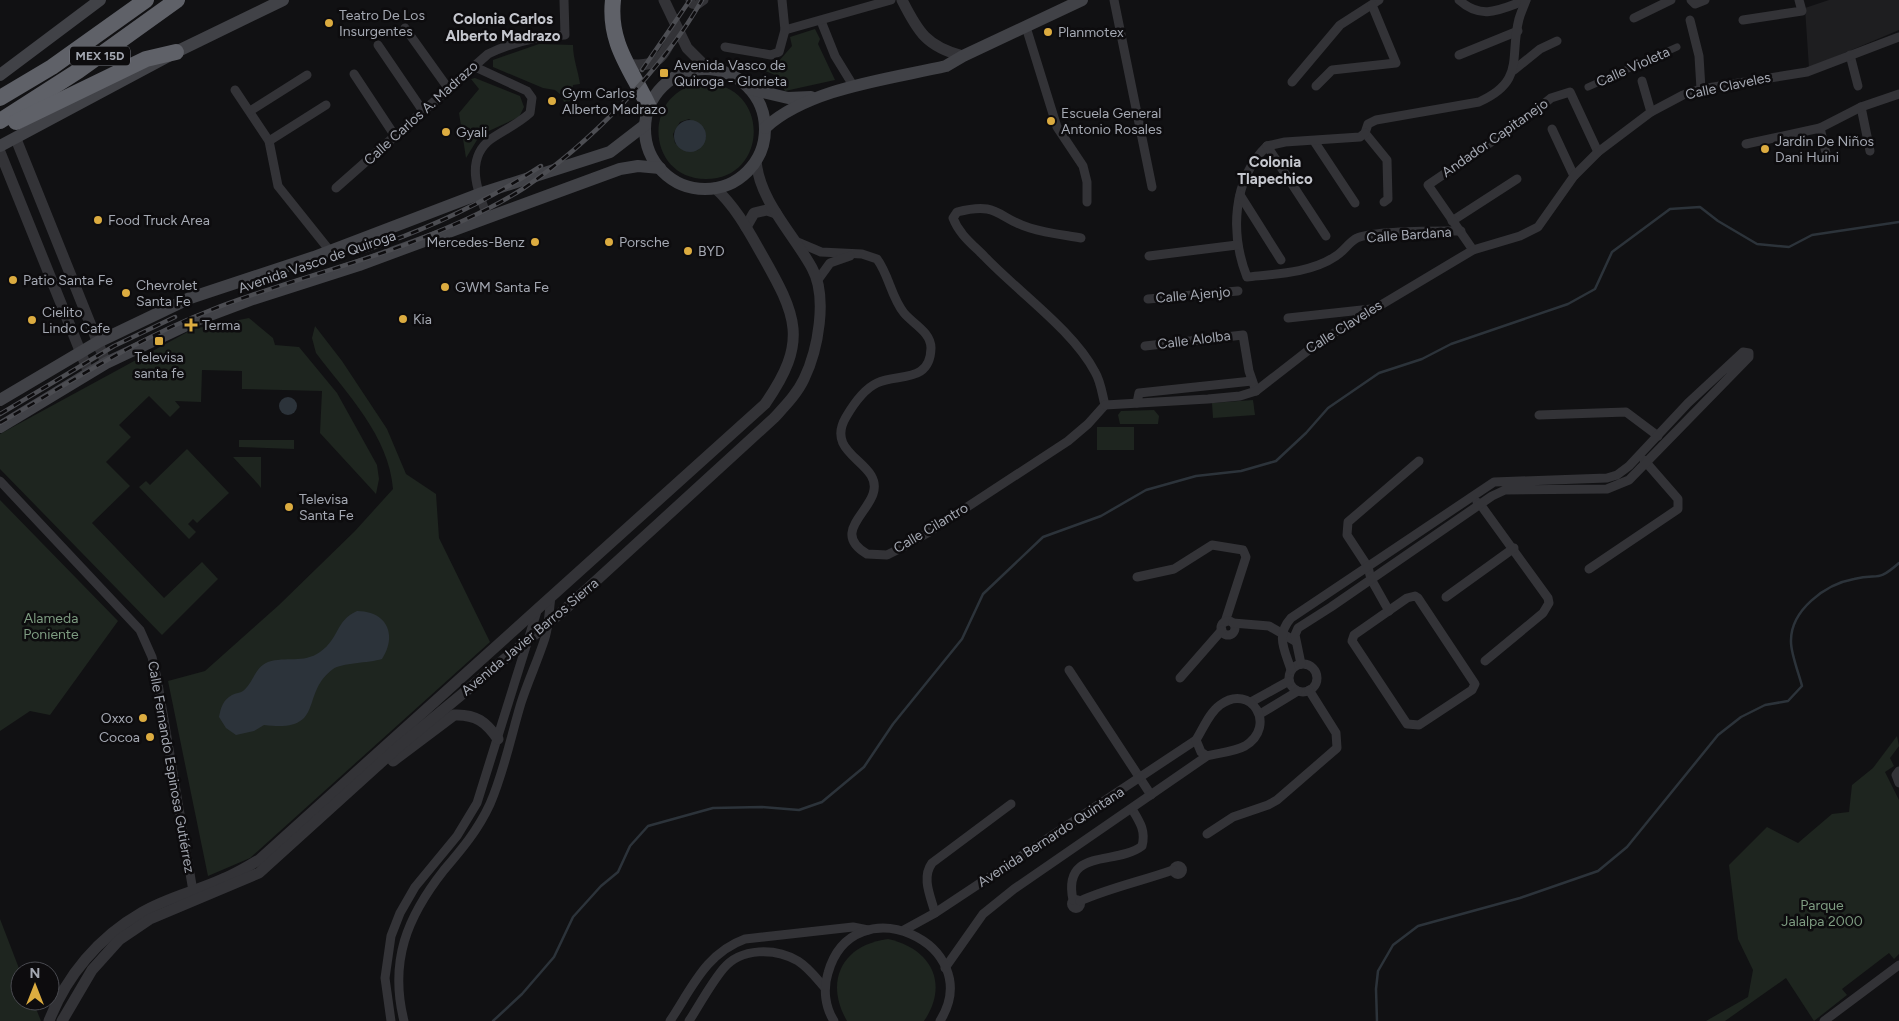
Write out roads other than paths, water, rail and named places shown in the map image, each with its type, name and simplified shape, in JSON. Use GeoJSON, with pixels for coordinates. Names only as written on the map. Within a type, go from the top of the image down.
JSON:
{"type":"FeatureCollection","features":[{"type":"Feature","properties":{"kind":"highway","name":"MEX 15D"},"geometry":{"type":"LineString","coordinates":[[0,98],[52,67],[146,0]]}},
{"type":"Feature","properties":{"kind":"highway","name":"MEX 15D"},"geometry":{"type":"LineString","coordinates":[[0,121],[78,71],[177,0]]}},
{"type":"Feature","properties":{"kind":"highway"},"geometry":{"type":"LineString","coordinates":[[613,0],[614,34],[626,64],[649,107]]}},
{"type":"Feature","properties":{"kind":"highway"},"geometry":{"type":"LineString","coordinates":[[0,127],[19,121],[146,59],[176,52]]}},
{"type":"Feature","properties":{"kind":"main road"},"geometry":{"type":"LineString","coordinates":[[0,75],[100,0]]}},
{"type":"Feature","properties":{"kind":"main road"},"geometry":{"type":"LineString","coordinates":[[0,146],[176,52],[283,0]]}},
{"type":"Feature","properties":{"kind":"main road"},"geometry":{"type":"LineString","coordinates":[[765,128],[790,109],[819,96],[946,66],[963,56],[1082,0]]}},
{"type":"Feature","properties":{"kind":"main road"},"geometry":{"type":"LineString","coordinates":[[708,70],[731,75],[750,89],[761,107],[765,128],[763,145],[756,161],[738,179],[715,188],[700,189],[684,185],[671,178],[660,168],[648,148],[645,125],[649,107],[659,91],[672,79],[689,72],[708,70]]}},
{"type":"Feature","properties":{"kind":"main road"},"geometry":{"type":"LineString","coordinates":[[750,89],[788,98],[819,96]]}},
{"type":"Feature","properties":{"kind":"main road","name":"Avenida Vasco de Quiroga"},"geometry":{"type":"LineString","coordinates":[[0,400],[81,351],[190,298],[330,251],[479,194],[610,152],[645,125]]}},
{"type":"Feature","properties":{"kind":"main road","name":"Avenida Vasco de Quiroga"},"geometry":{"type":"LineString","coordinates":[[0,427],[106,363],[165,334],[253,299],[359,265],[620,169],[638,166],[660,168]]}},
{"type":"Feature","properties":{"kind":"street","name":"Calle Carlos A. Madrazo"},"geometry":{"type":"LineString","coordinates":[[336,188],[473,66],[499,49],[544,36],[565,35],[564,0]]}},
{"type":"Feature","properties":{"kind":"street"},"geometry":{"type":"LineString","coordinates":[[664,0],[687,48],[708,70]]}},
{"type":"Feature","properties":{"kind":"street"},"geometry":{"type":"LineString","coordinates":[[690,0],[692,4],[697,5],[704,0]]}},
{"type":"Feature","properties":{"kind":"street"},"geometry":{"type":"LineString","coordinates":[[725,47],[771,55],[778,52],[785,30],[782,0]]}},
{"type":"Feature","properties":{"kind":"street"},"geometry":{"type":"LineString","coordinates":[[785,30],[891,0]]}},
{"type":"Feature","properties":{"kind":"street"},"geometry":{"type":"LineString","coordinates":[[902,0],[913,22],[927,39],[942,51],[963,56]]}},
{"type":"Feature","properties":{"kind":"street"},"geometry":{"type":"LineString","coordinates":[[1114,0],[1152,188]]}},
{"type":"Feature","properties":{"kind":"street"},"geometry":{"type":"LineString","coordinates":[[1459,0],[1473,10],[1484,13],[1526,0]]}},
{"type":"Feature","properties":{"kind":"street"},"geometry":{"type":"LineString","coordinates":[[1514,70],[1519,19],[1526,0]]}},
{"type":"Feature","properties":{"kind":"street"},"geometry":{"type":"LineString","coordinates":[[1634,18],[1671,0]]}},
{"type":"Feature","properties":{"kind":"street"},"geometry":{"type":"LineString","coordinates":[[1692,0],[1695,4],[1705,0]]}},
{"type":"Feature","properties":{"kind":"street"},"geometry":{"type":"LineString","coordinates":[[1743,20],[1802,11],[1799,0]]}},
{"type":"Feature","properties":{"kind":"street"},"geometry":{"type":"LineString","coordinates":[[1292,82],[1340,25],[1376,2],[1396,63],[1332,70],[1316,86]]}},
{"type":"Feature","properties":{"kind":"street"},"geometry":{"type":"LineString","coordinates":[[1690,20],[1699,56],[1702,89]]}},
{"type":"Feature","properties":{"kind":"street"},"geometry":{"type":"LineString","coordinates":[[821,21],[835,56],[854,87]]}},
{"type":"Feature","properties":{"kind":"street"},"geometry":{"type":"LineString","coordinates":[[1026,27],[1058,127],[1083,166],[1088,182],[1088,202]]}},
{"type":"Feature","properties":{"kind":"street"},"geometry":{"type":"LineString","coordinates":[[405,28],[448,88]]}},
{"type":"Feature","properties":{"kind":"street"},"geometry":{"type":"LineString","coordinates":[[626,64],[640,66],[656,62],[664,55],[676,28]]}},
{"type":"Feature","properties":{"kind":"street"},"geometry":{"type":"LineString","coordinates":[[1459,55],[1518,31]]}},
{"type":"Feature","properties":{"kind":"street","name":"Calle Claveles"},"geometry":{"type":"LineString","coordinates":[[1105,405],[1240,396],[1256,391],[1301,354],[1473,250],[1520,236],[1538,227],[1574,176],[1598,152],[1651,112],[1683,95],[1702,89],[1807,72],[1899,37]]}},
{"type":"Feature","properties":{"kind":"street"},"geometry":{"type":"LineString","coordinates":[[1150,256],[1237,245],[1240,195],[1243,181],[1252,164],[1267,146],[1285,142],[1314,142],[1360,137],[1365,133],[1368,124],[1376,120],[1479,102],[1499,89],[1514,70],[1540,49],[1557,41]]}},
{"type":"Feature","properties":{"kind":"street"},"geometry":{"type":"LineString","coordinates":[[378,46],[423,110]]}},
{"type":"Feature","properties":{"kind":"street","name":"Calle Violeta"},"geometry":{"type":"LineString","coordinates":[[1588,87],[1678,47]]}},
{"type":"Feature","properties":{"kind":"street"},"geometry":{"type":"LineString","coordinates":[[1850,55],[1858,86]]}},
{"type":"Feature","properties":{"kind":"street"},"geometry":{"type":"LineString","coordinates":[[473,66],[527,91],[532,98],[530,114],[524,120],[490,140],[482,148],[476,160],[475,176],[479,194],[488,218]]}},
{"type":"Feature","properties":{"kind":"street"},"geometry":{"type":"LineString","coordinates":[[354,74],[395,136]]}},
{"type":"Feature","properties":{"kind":"street"},"geometry":{"type":"LineString","coordinates":[[250,111],[307,75]]}},
{"type":"Feature","properties":{"kind":"street"},"geometry":{"type":"LineString","coordinates":[[1642,81],[1651,112]]}},
{"type":"Feature","properties":{"kind":"street"},"geometry":{"type":"LineString","coordinates":[[235,90],[269,142],[278,186],[330,251]]}},
{"type":"Feature","properties":{"kind":"street","name":"Andador Capitanejo"},"geometry":{"type":"LineString","coordinates":[[1452,220],[1428,185],[1528,118],[1551,98],[1570,92],[1598,152]]}},
{"type":"Feature","properties":{"kind":"street"},"geometry":{"type":"LineString","coordinates":[[1746,144],[1820,128],[1861,107],[1899,94]]}},
{"type":"Feature","properties":{"kind":"street"},"geometry":{"type":"LineString","coordinates":[[269,142],[326,105]]}},
{"type":"Feature","properties":{"kind":"street"},"geometry":{"type":"LineString","coordinates":[[1861,107],[1870,151]]}},
{"type":"Feature","properties":{"kind":"street"},"geometry":{"type":"LineString","coordinates":[[1820,128],[1826,153]]}},
{"type":"Feature","properties":{"kind":"street"},"geometry":{"type":"LineString","coordinates":[[1552,129],[1574,176]]}},
{"type":"Feature","properties":{"kind":"street"},"geometry":{"type":"LineString","coordinates":[[1365,133],[1387,160],[1388,198],[1384,202]]}},
{"type":"Feature","properties":{"kind":"street"},"geometry":{"type":"LineString","coordinates":[[16,139],[106,363]]}},
{"type":"Feature","properties":{"kind":"street"},"geometry":{"type":"LineString","coordinates":[[1314,142],[1355,203]]}},
{"type":"Feature","properties":{"kind":"street"},"geometry":{"type":"LineString","coordinates":[[1267,146],[1326,236]]}},
{"type":"Feature","properties":{"kind":"street"},"geometry":{"type":"LineString","coordinates":[[0,152],[89,373]]}},
{"type":"Feature","properties":{"kind":"street","name":"Avenida Javier Barros Sierra"},"geometry":{"type":"LineString","coordinates":[[49,1021],[69,983],[101,940],[141,912],[193,894],[217,892],[260,873],[397,748],[547,624],[767,425],[791,400],[804,380],[817,340],[818,281],[814,270],[760,186],[756,161]]}},
{"type":"Feature","properties":{"kind":"street"},"geometry":{"type":"LineString","coordinates":[[1473,250],[1452,220],[1517,179]]}},
{"type":"Feature","properties":{"kind":"street","name":"Avenida Javier Barros Sierra"},"geometry":{"type":"LineString","coordinates":[[62,1021],[92,970],[118,940],[193,894],[259,860],[765,404],[782,380],[790,360],[793,340],[792,316],[782,288],[746,227],[715,188]]}},
{"type":"Feature","properties":{"kind":"street"},"geometry":{"type":"LineString","coordinates":[[1240,195],[1281,260]]}},
{"type":"Feature","properties":{"kind":"street"},"geometry":{"type":"LineString","coordinates":[[1081,238],[1030,228],[991,209],[957,212],[954,218],[960,232],[1006,280],[1041,308],[1082,353],[1095,371],[1105,405]]}},
{"type":"Feature","properties":{"kind":"street"},"geometry":{"type":"LineString","coordinates":[[746,227],[754,213],[767,210],[776,213]]}},
{"type":"Feature","properties":{"kind":"street","name":"Calle Bardana"},"geometry":{"type":"LineString","coordinates":[[1237,245],[1247,277],[1289,273],[1325,261],[1336,256],[1356,239],[1413,232],[1461,231]]}},
{"type":"Feature","properties":{"kind":"street","name":"Calle Cilantro"},"geometry":{"type":"LineString","coordinates":[[795,241],[821,252],[871,256],[877,259],[904,312],[930,340],[931,348],[926,366],[919,373],[879,382],[869,387],[852,408],[842,427],[843,444],[849,453],[872,475],[874,481],[872,498],[853,529],[856,544],[867,554],[887,555],[929,532],[1068,441],[1088,424],[1105,405]]}},
{"type":"Feature","properties":{"kind":"street"},"geometry":{"type":"LineString","coordinates":[[818,281],[830,263],[853,255]]}},
{"type":"Feature","properties":{"kind":"street","name":"Calle Ajenjo"},"geometry":{"type":"LineString","coordinates":[[1148,300],[1238,291]]}},
{"type":"Feature","properties":{"kind":"street"},"geometry":{"type":"LineString","coordinates":[[1288,318],[1373,309]]}},
{"type":"Feature","properties":{"kind":"street","name":"Calle Alolba"},"geometry":{"type":"LineString","coordinates":[[1145,346],[1243,334],[1252,381]]}},
{"type":"Feature","properties":{"kind":"street"},"geometry":{"type":"LineString","coordinates":[[1289,681],[1291,670],[1282,634],[1284,627],[1291,618],[1487,486],[1503,480],[1607,478],[1617,475],[1640,455],[1688,403],[1743,352],[1749,353],[1749,357],[1629,480],[1607,489],[1505,490],[1480,504],[1298,628],[1295,641],[1301,664]]}},
{"type":"Feature","properties":{"kind":"street"},"geometry":{"type":"LineString","coordinates":[[1137,403],[1139,393],[1252,381],[1256,391]]}},
{"type":"Feature","properties":{"kind":"street"},"geometry":{"type":"LineString","coordinates":[[1688,403],[1696,411]]}},
{"type":"Feature","properties":{"kind":"street"},"geometry":{"type":"LineString","coordinates":[[1539,415],[1626,412],[1658,436]]}},
{"type":"Feature","properties":{"kind":"street"},"geometry":{"type":"LineString","coordinates":[[1677,414],[1685,424]]}},
{"type":"Feature","properties":{"kind":"street"},"geometry":{"type":"LineString","coordinates":[[1589,569],[1678,510],[1678,499],[1640,455]]}},
{"type":"Feature","properties":{"kind":"street"},"geometry":{"type":"LineString","coordinates":[[1389,611],[1371,579],[1368,566],[1347,535],[1348,522],[1419,462]]}},
{"type":"Feature","properties":{"kind":"street","name":"Calle Fernando Espinosa Gutiérrez"},"geometry":{"type":"LineString","coordinates":[[0,481],[140,630],[149,648],[157,678],[193,894]]}},
{"type":"Feature","properties":{"kind":"street"},"geometry":{"type":"LineString","coordinates":[[1469,499],[1480,504],[1514,548],[1548,598],[1549,603],[1543,613],[1485,661]]}},
{"type":"Feature","properties":{"kind":"street"},"geometry":{"type":"LineString","coordinates":[[1137,577],[1174,569],[1212,545],[1243,550],[1246,557],[1226,625],[1180,678]]}},
{"type":"Feature","properties":{"kind":"street"},"geometry":{"type":"LineString","coordinates":[[1446,597],[1514,548]]}},
{"type":"Feature","properties":{"kind":"street"},"geometry":{"type":"LineString","coordinates":[[404,1021],[398,979],[403,938],[416,910],[428,892],[468,843],[490,804],[547,624],[551,597]]}},
{"type":"Feature","properties":{"kind":"street"},"geometry":{"type":"LineString","coordinates":[[1408,598],[1418,598],[1474,680],[1472,690],[1419,725],[1407,724],[1352,641],[1354,635],[1389,611],[1408,598]]}},
{"type":"Feature","properties":{"kind":"street"},"geometry":{"type":"LineString","coordinates":[[391,1021],[385,978],[391,936],[400,913],[415,887],[457,836],[477,803],[531,638],[538,608]]}},
{"type":"Feature","properties":{"kind":"street"},"geometry":{"type":"LineString","coordinates":[[1226,625],[1269,626],[1295,641]]}},
{"type":"Feature","properties":{"kind":"street"},"geometry":{"type":"LineString","coordinates":[[1289,681],[1251,702],[1260,714],[1298,691],[1309,690],[1316,682],[1317,676],[1311,667],[1301,664],[1291,670]]}},
{"type":"Feature","properties":{"kind":"street"},"geometry":{"type":"LineString","coordinates":[[1068,670],[1151,795]]}},
{"type":"Feature","properties":{"kind":"street"},"geometry":{"type":"LineString","coordinates":[[1289,681],[1298,691]]}},
{"type":"Feature","properties":{"kind":"street"},"geometry":{"type":"LineString","coordinates":[[1207,834],[1233,817],[1277,800],[1337,748],[1336,733],[1309,690]]}},
{"type":"Feature","properties":{"kind":"street","name":"Avenida Bernardo Quintana"},"geometry":{"type":"LineString","coordinates":[[904,930],[935,913],[1196,740],[1216,709],[1222,704],[1230,700],[1240,699],[1251,702]]}},
{"type":"Feature","properties":{"kind":"street","name":"Avenida Bernardo Quintana"},"geometry":{"type":"LineString","coordinates":[[945,968],[983,914],[1014,889],[1207,756],[1243,748],[1252,741],[1261,722],[1260,714]]}},
{"type":"Feature","properties":{"kind":"street"},"geometry":{"type":"LineString","coordinates":[[352,789],[454,715],[476,717],[491,728],[498,739]]}},
{"type":"Feature","properties":{"kind":"street"},"geometry":{"type":"LineString","coordinates":[[1196,740],[1201,752],[1207,756]]}},
{"type":"Feature","properties":{"kind":"street"},"geometry":{"type":"LineString","coordinates":[[1899,771],[1896,775],[1899,783]]}},
{"type":"Feature","properties":{"kind":"street"},"geometry":{"type":"LineString","coordinates":[[935,913],[927,882],[928,870],[932,863],[1011,804]]}},
{"type":"Feature","properties":{"kind":"street"},"geometry":{"type":"LineString","coordinates":[[1132,809],[1141,824],[1145,836],[1142,846],[1136,851],[1086,863],[1074,874],[1070,885],[1077,901],[1099,892],[1127,886],[1173,870]]}},
{"type":"Feature","properties":{"kind":"street"},"geometry":{"type":"LineString","coordinates":[[670,1021],[708,963],[719,952],[733,944],[745,939],[853,927],[868,930],[886,928],[904,930],[920,937],[933,949],[945,968],[948,980],[949,998],[940,1021]]}},
{"type":"Feature","properties":{"kind":"street"},"geometry":{"type":"LineString","coordinates":[[831,1019],[825,999],[825,988],[830,965],[839,950],[853,938],[868,930]]}},
{"type":"Feature","properties":{"kind":"street"},"geometry":{"type":"LineString","coordinates":[[689,1021],[724,968],[742,956],[754,952],[770,951],[793,958],[810,971],[825,988]]}},
{"type":"Feature","properties":{"kind":"street"},"geometry":{"type":"LineString","coordinates":[[1824,1021],[1899,965]]}},
{"type":"Feature","properties":{"kind":"waterway"},"geometry":{"type":"LineString","coordinates":[[493,1021],[522,994],[554,957],[573,917],[601,886],[618,872],[630,846],[648,826],[713,808],[762,807],[799,810],[822,802],[864,767],[893,724],[962,639],[983,594],[1043,537],[1101,516],[1146,490],[1196,476],[1241,471],[1276,461],[1306,433],[1328,408],[1379,373],[1422,359],[1451,344],[1568,304],[1595,289],[1612,252],[1670,209],[1700,207],[1718,221],[1757,244],[1789,247],[1812,235],[1899,222]]}},
{"type":"Feature","properties":{"kind":"waterway"},"geometry":{"type":"LineString","coordinates":[[1377,1021],[1376,989],[1378,971],[1393,945],[1418,926],[1520,898],[1598,871],[1627,847],[1718,735],[1741,717],[1765,705],[1788,701],[1802,686],[1791,642],[1792,630],[1796,619],[1803,609],[1832,586],[1862,577],[1882,575],[1899,563]]}},
{"type":"Feature","properties":{"kind":"railway"},"geometry":{"type":"LineString","coordinates":[[642,70],[690,0]]}},
{"type":"Feature","properties":{"kind":"railway"},"geometry":{"type":"LineString","coordinates":[[0,423],[103,362],[183,322],[259,293],[402,246],[464,220],[510,197],[574,150],[623,103],[667,52],[702,0]]}},
{"type":"Feature","properties":{"kind":"railway"},"geometry":{"type":"LineString","coordinates":[[366,250],[456,214],[541,166]]}},
{"type":"Feature","properties":{"kind":"railway"},"geometry":{"type":"LineString","coordinates":[[0,414],[114,346],[175,317]]}},
{"type":"Feature","properties":{"kind":"place","name":"Teatro De Los Insurgentes"},"geometry":{"type":"Point","coordinates":[329,23]}},
{"type":"Feature","properties":{"kind":"place","name":"Planmotex"},"geometry":{"type":"Point","coordinates":[1048,32]}},
{"type":"Feature","properties":{"kind":"place","name":"Avenida Vasco de Quiroga - Glorieta"},"geometry":{"type":"Point","coordinates":[664,73]}},
{"type":"Feature","properties":{"kind":"place","name":"Gym Carlos Alberto Madrazo"},"geometry":{"type":"Point","coordinates":[552,101]}},
{"type":"Feature","properties":{"kind":"place","name":"Escuela General Antonio Rosales"},"geometry":{"type":"Point","coordinates":[1051,121]}},
{"type":"Feature","properties":{"kind":"place","name":"Gyali"},"geometry":{"type":"Point","coordinates":[446,132]}},
{"type":"Feature","properties":{"kind":"place","name":"Jardin De Niños Dani Huini"},"geometry":{"type":"Point","coordinates":[1765,149]}},
{"type":"Feature","properties":{"kind":"place","name":"Food Truck Area"},"geometry":{"type":"Point","coordinates":[98,220]}},
{"type":"Feature","properties":{"kind":"place","name":"Mercedes-Benz"},"geometry":{"type":"Point","coordinates":[535,242]}},
{"type":"Feature","properties":{"kind":"place","name":"Porsche"},"geometry":{"type":"Point","coordinates":[609,242]}},
{"type":"Feature","properties":{"kind":"place","name":"BYD"},"geometry":{"type":"Point","coordinates":[688,251]}},
{"type":"Feature","properties":{"kind":"place","name":"Patio Santa Fe"},"geometry":{"type":"Point","coordinates":[13,280]}},
{"type":"Feature","properties":{"kind":"place","name":"GWM Santa Fe"},"geometry":{"type":"Point","coordinates":[445,287]}},
{"type":"Feature","properties":{"kind":"place","name":"Chevrolet Santa Fe"},"geometry":{"type":"Point","coordinates":[126,293]}},
{"type":"Feature","properties":{"kind":"place","name":"Kia"},"geometry":{"type":"Point","coordinates":[403,319]}},
{"type":"Feature","properties":{"kind":"place","name":"Cielito Lindo Cafe"},"geometry":{"type":"Point","coordinates":[32,320]}},
{"type":"Feature","properties":{"kind":"place","name":"Terma"},"geometry":{"type":"Point","coordinates":[191,325]}},
{"type":"Feature","properties":{"kind":"place","name":"Televisa santa fe"},"geometry":{"type":"Point","coordinates":[159,341]}},
{"type":"Feature","properties":{"kind":"place","name":"Televisa Santa Fe"},"geometry":{"type":"Point","coordinates":[289,507]}},
{"type":"Feature","properties":{"kind":"place","name":"Oxxo"},"geometry":{"type":"Point","coordinates":[143,718]}},
{"type":"Feature","properties":{"kind":"place","name":"Cocoa"},"geometry":{"type":"Point","coordinates":[150,737]}},
{"type":"Feature","properties":{"kind":"district","name":"Colonia Carlos Alberto Madrazo"},"geometry":{"type":"Point","coordinates":[503,28]}},
{"type":"Feature","properties":{"kind":"district","name":"Colonia Tlapechico"},"geometry":{"type":"Point","coordinates":[1275,170]}},
{"type":"Feature","properties":{"kind":"park label","name":"Alameda Poniente"},"geometry":{"type":"Point","coordinates":[51,626]}},
{"type":"Feature","properties":{"kind":"park label","name":"Parque Jalalpa 2000"},"geometry":{"type":"Point","coordinates":[1822,914]}}]}
